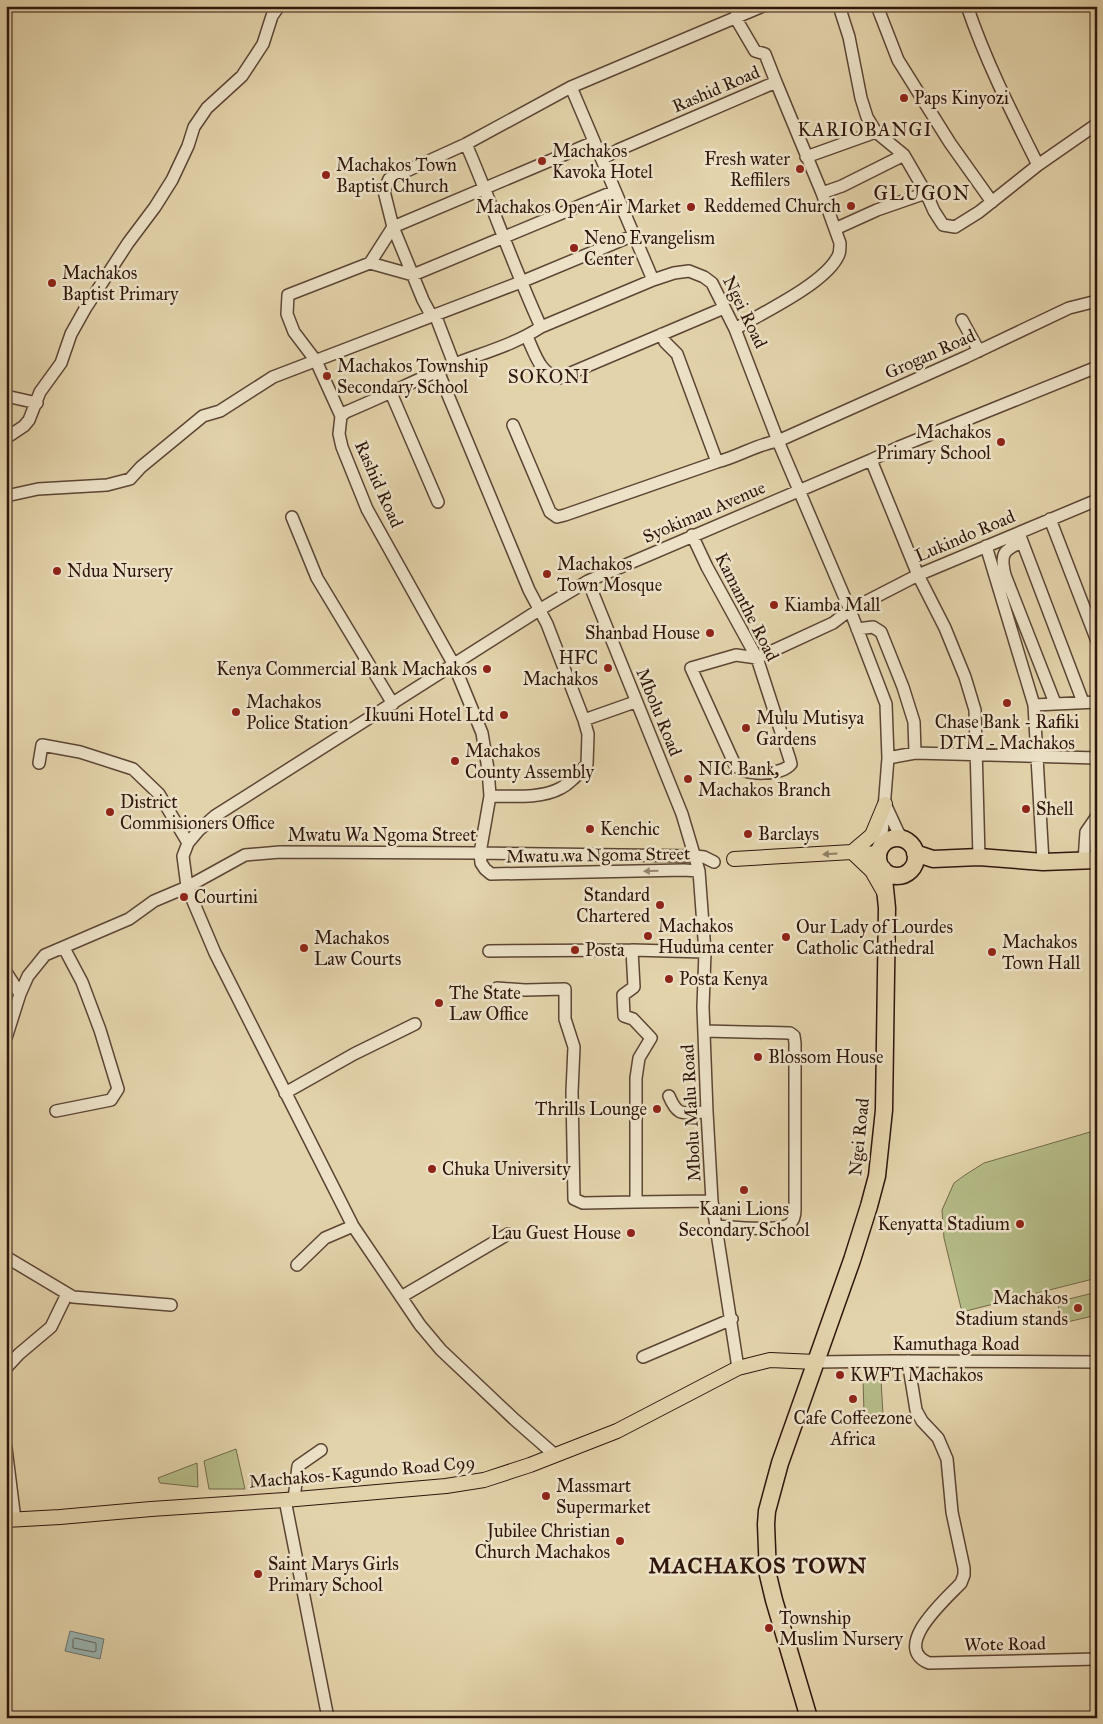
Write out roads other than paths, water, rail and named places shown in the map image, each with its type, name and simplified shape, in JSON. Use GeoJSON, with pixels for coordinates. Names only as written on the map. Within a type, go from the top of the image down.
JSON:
{"type":"FeatureCollection","features":[{"type":"Feature","properties":{"kind":"highway"},"geometry":{"type":"LineString","coordinates":[[886,901],[912,864],[913,847],[903,839],[891,839],[886,841],[881,857],[892,875],[898,875],[912,864],[933,859],[979,858],[1043,862],[1090,861]]}},
{"type":"Feature","properties":{"kind":"highway","name":"Ngei Road"},"geometry":{"type":"LineString","coordinates":[[809,1718],[768,1575],[767,1511],[780,1463],[870,1206],[877,1176],[884,1110],[886,901],[881,857]]}},
{"type":"Feature","properties":{"kind":"main road"},"geometry":{"type":"LineString","coordinates":[[852,852],[872,835],[885,804]]}},
{"type":"Feature","properties":{"kind":"main road"},"geometry":{"type":"LineString","coordinates":[[852,852],[872,871],[886,901]]}},
{"type":"Feature","properties":{"kind":"main road"},"geometry":{"type":"LineString","coordinates":[[734,860],[852,852],[881,857]]}},
{"type":"Feature","properties":{"kind":"main road","name":"Machakos-Kagundo Road C99"},"geometry":{"type":"LineString","coordinates":[[10,1520],[290,1499],[446,1486],[471,1482],[496,1477],[630,1425],[738,1368],[770,1360],[816,1362]]}},
{"type":"Feature","properties":{"kind":"street"},"geometry":{"type":"LineString","coordinates":[[6,438],[30,420],[40,392],[61,364],[71,334],[85,309],[172,180],[188,146],[194,127],[207,108],[242,76],[263,44],[272,16],[279,6]]}},
{"type":"Feature","properties":{"kind":"street"},"geometry":{"type":"LineString","coordinates":[[454,364],[436,317],[431,315],[423,300],[393,227],[384,191],[389,179],[466,144],[571,87],[763,6]]}},
{"type":"Feature","properties":{"kind":"street"},"geometry":{"type":"LineString","coordinates":[[839,6],[849,37],[861,98],[867,117],[876,132],[904,156],[943,225],[955,227],[961,224],[1038,165],[1097,124]]}},
{"type":"Feature","properties":{"kind":"street"},"geometry":{"type":"LineString","coordinates":[[877,6],[898,60],[950,143],[992,202]]}},
{"type":"Feature","properties":{"kind":"street"},"geometry":{"type":"LineString","coordinates":[[967,6],[978,40],[1038,165]]}},
{"type":"Feature","properties":{"kind":"street"},"geometry":{"type":"LineString","coordinates":[[735,17],[755,51],[765,54],[776,82]]}},
{"type":"Feature","properties":{"kind":"street","name":"Rashid Road"},"geometry":{"type":"LineString","coordinates":[[602,159],[618,150],[776,82],[822,193],[835,229],[840,250],[837,259],[810,286],[735,329]]}},
{"type":"Feature","properties":{"kind":"street"},"geometry":{"type":"LineString","coordinates":[[571,87],[653,280],[540,327],[526,337],[454,364],[391,394],[346,412],[341,416],[316,360],[294,332],[287,314],[288,295],[370,263],[413,274],[615,191]]}},
{"type":"Feature","properties":{"kind":"street"},"geometry":{"type":"LineString","coordinates":[[806,157],[876,132]]}},
{"type":"Feature","properties":{"kind":"street"},"geometry":{"type":"LineString","coordinates":[[370,263],[393,227],[594,142]]}},
{"type":"Feature","properties":{"kind":"street"},"geometry":{"type":"LineString","coordinates":[[466,144],[540,327]]}},
{"type":"Feature","properties":{"kind":"street"},"geometry":{"type":"LineString","coordinates":[[822,193],[904,156]]}},
{"type":"Feature","properties":{"kind":"street"},"geometry":{"type":"LineString","coordinates":[[835,229],[877,210],[926,193]]}},
{"type":"Feature","properties":{"kind":"street"},"geometry":{"type":"LineString","coordinates":[[6,496],[38,489],[107,485],[130,479],[140,467],[204,416],[220,411],[273,378],[431,315],[521,282],[634,235]]}},
{"type":"Feature","properties":{"kind":"street","name":"Ngei Road"},"geometry":{"type":"LineString","coordinates":[[653,280],[674,273],[689,271],[712,283],[735,329],[778,441],[850,610],[886,704],[888,758],[881,857]]}},
{"type":"Feature","properties":{"kind":"street","name":"Grogan Road"},"geometry":{"type":"LineString","coordinates":[[513,425],[550,512],[557,516],[565,515],[730,459],[766,443],[778,441],[979,351],[1068,308],[1097,301]]}},
{"type":"Feature","properties":{"kind":"street"},"geometry":{"type":"LineString","coordinates":[[526,337],[542,368],[550,375],[559,378],[724,308]]}},
{"type":"Feature","properties":{"kind":"street"},"geometry":{"type":"LineString","coordinates":[[962,320],[979,351]]}},
{"type":"Feature","properties":{"kind":"street"},"geometry":{"type":"LineString","coordinates":[[662,334],[665,342],[677,354],[717,462]]}},
{"type":"Feature","properties":{"kind":"street","name":"Syokimau Avenue"},"geometry":{"type":"LineString","coordinates":[[188,844],[199,830],[215,816],[539,610],[588,581],[989,409],[1097,367]]}},
{"type":"Feature","properties":{"kind":"street"},"geometry":{"type":"LineString","coordinates":[[438,371],[486,490],[547,624],[588,734],[588,764],[565,786],[542,794],[490,796]]}},
{"type":"Feature","properties":{"kind":"street"},"geometry":{"type":"LineString","coordinates":[[391,394],[438,502]]}},
{"type":"Feature","properties":{"kind":"street"},"geometry":{"type":"LineString","coordinates":[[6,396],[37,403]]}},
{"type":"Feature","properties":{"kind":"street","name":"Rashid Road"},"geometry":{"type":"LineString","coordinates":[[341,416],[339,434],[342,447],[367,509],[454,665],[482,733],[490,796],[480,853]]}},
{"type":"Feature","properties":{"kind":"street"},"geometry":{"type":"LineString","coordinates":[[871,460],[918,575],[945,628],[965,678],[975,710],[979,858]]}},
{"type":"Feature","properties":{"kind":"street","name":"Lukindo Road"},"geometry":{"type":"LineString","coordinates":[[850,610],[918,575],[986,546],[1021,537],[1050,519],[1097,500]]}},
{"type":"Feature","properties":{"kind":"street"},"geometry":{"type":"LineString","coordinates":[[292,517],[317,578],[393,704]]}},
{"type":"Feature","properties":{"kind":"street"},"geometry":{"type":"LineString","coordinates":[[1050,519],[1097,641]]}},
{"type":"Feature","properties":{"kind":"street","name":"Kamanthe Road"},"geometry":{"type":"LineString","coordinates":[[692,536],[707,568],[757,658],[790,764],[784,770],[764,774],[744,771],[735,765],[691,668],[736,655],[757,658]]}},
{"type":"Feature","properties":{"kind":"street"},"geometry":{"type":"LineString","coordinates":[[1055,703],[1005,575],[1001,560],[1004,553],[1021,537],[1083,702]]}},
{"type":"Feature","properties":{"kind":"street"},"geometry":{"type":"LineString","coordinates":[[986,546],[1034,705],[1043,862]]}},
{"type":"Feature","properties":{"kind":"street","name":"Mbolu Road"},"geometry":{"type":"LineString","coordinates":[[588,581],[682,814],[696,856]]}},
{"type":"Feature","properties":{"kind":"street"},"geometry":{"type":"LineString","coordinates":[[757,658],[833,623],[850,610]]}},
{"type":"Feature","properties":{"kind":"street"},"geometry":{"type":"LineString","coordinates":[[857,629],[873,627],[881,632],[903,687],[914,722],[915,753]]}},
{"type":"Feature","properties":{"kind":"street"},"geometry":{"type":"LineString","coordinates":[[584,720],[636,702]]}},
{"type":"Feature","properties":{"kind":"street"},"geometry":{"type":"LineString","coordinates":[[1034,705],[1097,702]]}},
{"type":"Feature","properties":{"kind":"street"},"geometry":{"type":"LineString","coordinates":[[39,763],[42,745],[80,752],[133,769],[159,794],[188,844],[183,856],[187,886],[215,953],[353,1226],[420,1325],[441,1350],[555,1455]]}},
{"type":"Feature","properties":{"kind":"street"},"geometry":{"type":"LineString","coordinates":[[888,758],[915,753],[1097,758]]}},
{"type":"Feature","properties":{"kind":"street","name":"Ngei Road"},"geometry":{"type":"LineString","coordinates":[[885,804],[903,839]]}},
{"type":"Feature","properties":{"kind":"street"},"geometry":{"type":"LineString","coordinates":[[1090,861],[1086,832],[1097,816]]}},
{"type":"Feature","properties":{"kind":"street","name":"Mwatu Wa Ngoma Street"},"geometry":{"type":"LineString","coordinates":[[6,1038],[20,994],[28,976],[45,955],[129,919],[154,901],[246,855],[280,852],[696,856],[704,857],[714,862]]}},
{"type":"Feature","properties":{"kind":"street","name":"Mwatu wa Ngoma Street"},"geometry":{"type":"LineString","coordinates":[[480,853],[481,863],[491,874],[700,871]]}},
{"type":"Feature","properties":{"kind":"street","name":"Mbolu Malu Road"},"geometry":{"type":"LineString","coordinates":[[696,856],[700,871],[706,952],[703,1007],[712,1202],[732,1319],[738,1368]]}},
{"type":"Feature","properties":{"kind":"street"},"geometry":{"type":"LineString","coordinates":[[700,871],[714,862],[734,860]]}},
{"type":"Feature","properties":{"kind":"street"},"geometry":{"type":"LineString","coordinates":[[56,1111],[111,1100],[118,1089],[100,1030],[82,982],[64,948]]}},
{"type":"Feature","properties":{"kind":"street"},"geometry":{"type":"LineString","coordinates":[[489,951],[632,950],[706,952]]}},
{"type":"Feature","properties":{"kind":"street"},"geometry":{"type":"LineString","coordinates":[[632,950],[634,988],[623,995],[624,1016],[633,1019],[651,1038],[640,1058],[636,1078],[636,1202]]}},
{"type":"Feature","properties":{"kind":"street"},"geometry":{"type":"LineString","coordinates":[[6,972],[20,994]]}},
{"type":"Feature","properties":{"kind":"street"},"geometry":{"type":"LineString","coordinates":[[497,988],[525,990],[565,989],[565,1019],[574,1047],[572,1092],[574,1199],[583,1203],[712,1202]]}},
{"type":"Feature","properties":{"kind":"street"},"geometry":{"type":"LineString","coordinates":[[286,1093],[354,1054],[415,1024]]}},
{"type":"Feature","properties":{"kind":"street"},"geometry":{"type":"LineString","coordinates":[[704,1031],[790,1033],[794,1036],[795,1043],[796,1210],[794,1218],[787,1225],[781,1227],[716,1226]]}},
{"type":"Feature","properties":{"kind":"street"},"geometry":{"type":"LineString","coordinates":[[669,1096],[674,1108],[678,1112],[707,1112]]}},
{"type":"Feature","properties":{"kind":"street"},"geometry":{"type":"LineString","coordinates":[[297,1265],[325,1238],[353,1226]]}},
{"type":"Feature","properties":{"kind":"street"},"geometry":{"type":"LineString","coordinates":[[401,1298],[508,1234]]}},
{"type":"Feature","properties":{"kind":"street"},"geometry":{"type":"LineString","coordinates":[[6,1257],[73,1297],[171,1305]]}},
{"type":"Feature","properties":{"kind":"street"},"geometry":{"type":"LineString","coordinates":[[6,1368],[19,1354],[51,1327],[67,1294]]}},
{"type":"Feature","properties":{"kind":"street"},"geometry":{"type":"LineString","coordinates":[[643,1357],[732,1319]]}},
{"type":"Feature","properties":{"kind":"street","name":"Wote Road"},"geometry":{"type":"LineString","coordinates":[[908,1361],[916,1410],[922,1421],[938,1438],[947,1459],[952,1512],[964,1568],[964,1576],[961,1583],[919,1630],[916,1644],[920,1657],[929,1663],[1097,1659]]}},
{"type":"Feature","properties":{"kind":"street","name":"Kamuthaga Road"},"geometry":{"type":"LineString","coordinates":[[816,1362],[1097,1362]]}},
{"type":"Feature","properties":{"kind":"street"},"geometry":{"type":"LineString","coordinates":[[6,1448],[10,1520]]}},
{"type":"Feature","properties":{"kind":"street"},"geometry":{"type":"LineString","coordinates":[[321,1450],[298,1466],[290,1499],[328,1718]]}},
{"type":"Feature","properties":{"kind":"water"},"geometry":{"type":"Polygon","coordinates":[[[70,1631],[104,1639],[100,1659],[65,1651],[70,1631]]]}},
{"type":"Feature","properties":{"kind":"place","name":"Paps Kinyozi"},"geometry":{"type":"Point","coordinates":[904,98]}},
{"type":"Feature","properties":{"kind":"place","name":"Machakos Kavoka Hotel"},"geometry":{"type":"Point","coordinates":[542,161]}},
{"type":"Feature","properties":{"kind":"place","name":"Fresh water Reffilers"},"geometry":{"type":"Point","coordinates":[800,169]}},
{"type":"Feature","properties":{"kind":"place","name":"Machakos Town Baptist Church"},"geometry":{"type":"Point","coordinates":[326,175]}},
{"type":"Feature","properties":{"kind":"place","name":"Reddemed Church"},"geometry":{"type":"Point","coordinates":[851,206]}},
{"type":"Feature","properties":{"kind":"place","name":"Machakos Open Air Market"},"geometry":{"type":"Point","coordinates":[691,207]}},
{"type":"Feature","properties":{"kind":"place","name":"Neno Evangelism Center"},"geometry":{"type":"Point","coordinates":[574,248]}},
{"type":"Feature","properties":{"kind":"place","name":"Machakos Baptist Primary"},"geometry":{"type":"Point","coordinates":[52,283]}},
{"type":"Feature","properties":{"kind":"place","name":"Machakos Township Secondary School"},"geometry":{"type":"Point","coordinates":[327,376]}},
{"type":"Feature","properties":{"kind":"place","name":"Machakos Primary School"},"geometry":{"type":"Point","coordinates":[1001,442]}},
{"type":"Feature","properties":{"kind":"place","name":"Ndua Nursery"},"geometry":{"type":"Point","coordinates":[57,571]}},
{"type":"Feature","properties":{"kind":"place","name":"Machakos Town Mosque"},"geometry":{"type":"Point","coordinates":[547,574]}},
{"type":"Feature","properties":{"kind":"place","name":"Kiamba Mall"},"geometry":{"type":"Point","coordinates":[774,605]}},
{"type":"Feature","properties":{"kind":"place","name":"Shanbad House"},"geometry":{"type":"Point","coordinates":[710,633]}},
{"type":"Feature","properties":{"kind":"place","name":"HFC Machakos"},"geometry":{"type":"Point","coordinates":[608,668]}},
{"type":"Feature","properties":{"kind":"place","name":"Kenya Commercial Bank Machakos"},"geometry":{"type":"Point","coordinates":[487,669]}},
{"type":"Feature","properties":{"kind":"place","name":"Chase Bank - Rafiki DTM - Machakos"},"geometry":{"type":"Point","coordinates":[1007,703]}},
{"type":"Feature","properties":{"kind":"place","name":"Machakos Police Station"},"geometry":{"type":"Point","coordinates":[236,712]}},
{"type":"Feature","properties":{"kind":"place","name":"Ikuuni Hotel Ltd"},"geometry":{"type":"Point","coordinates":[504,715]}},
{"type":"Feature","properties":{"kind":"place","name":"Mulu Mutisya Gardens"},"geometry":{"type":"Point","coordinates":[746,728]}},
{"type":"Feature","properties":{"kind":"place","name":"Machakos County Assembly"},"geometry":{"type":"Point","coordinates":[455,761]}},
{"type":"Feature","properties":{"kind":"place","name":"NIC Bank, Machakos Branch"},"geometry":{"type":"Point","coordinates":[688,779]}},
{"type":"Feature","properties":{"kind":"place","name":"Shell"},"geometry":{"type":"Point","coordinates":[1026,809]}},
{"type":"Feature","properties":{"kind":"place","name":"District Commisioners Office"},"geometry":{"type":"Point","coordinates":[110,812]}},
{"type":"Feature","properties":{"kind":"place","name":"Kenchic"},"geometry":{"type":"Point","coordinates":[590,829]}},
{"type":"Feature","properties":{"kind":"place","name":"Barclays"},"geometry":{"type":"Point","coordinates":[748,834]}},
{"type":"Feature","properties":{"kind":"place","name":"Courtini"},"geometry":{"type":"Point","coordinates":[184,897]}},
{"type":"Feature","properties":{"kind":"place","name":"Standard Chartered"},"geometry":{"type":"Point","coordinates":[660,905]}},
{"type":"Feature","properties":{"kind":"place","name":"Machakos Huduma center"},"geometry":{"type":"Point","coordinates":[648,936]}},
{"type":"Feature","properties":{"kind":"place","name":"Our Lady of Lourdes Catholic Cathedral"},"geometry":{"type":"Point","coordinates":[786,937]}},
{"type":"Feature","properties":{"kind":"place","name":"Machakos Law Courts"},"geometry":{"type":"Point","coordinates":[304,948]}},
{"type":"Feature","properties":{"kind":"place","name":"Posta"},"geometry":{"type":"Point","coordinates":[575,950]}},
{"type":"Feature","properties":{"kind":"place","name":"Machakos Town Hall"},"geometry":{"type":"Point","coordinates":[992,952]}},
{"type":"Feature","properties":{"kind":"place","name":"Posta Kenya"},"geometry":{"type":"Point","coordinates":[669,979]}},
{"type":"Feature","properties":{"kind":"place","name":"The State Law Office"},"geometry":{"type":"Point","coordinates":[439,1003]}},
{"type":"Feature","properties":{"kind":"place","name":"Blossom House"},"geometry":{"type":"Point","coordinates":[758,1057]}},
{"type":"Feature","properties":{"kind":"place","name":"Thrills Lounge"},"geometry":{"type":"Point","coordinates":[657,1109]}},
{"type":"Feature","properties":{"kind":"place","name":"Chuka University"},"geometry":{"type":"Point","coordinates":[432,1169]}},
{"type":"Feature","properties":{"kind":"place","name":"Kaani Lions Secondary School"},"geometry":{"type":"Point","coordinates":[744,1190]}},
{"type":"Feature","properties":{"kind":"place","name":"Kenyatta Stadium"},"geometry":{"type":"Point","coordinates":[1020,1224]}},
{"type":"Feature","properties":{"kind":"place","name":"Lau Guest House"},"geometry":{"type":"Point","coordinates":[631,1233]}},
{"type":"Feature","properties":{"kind":"place","name":"Machakos Stadium stands"},"geometry":{"type":"Point","coordinates":[1078,1308]}},
{"type":"Feature","properties":{"kind":"place","name":"KWFT Machakos"},"geometry":{"type":"Point","coordinates":[840,1375]}},
{"type":"Feature","properties":{"kind":"place","name":"Cafe Coffeezone Africa"},"geometry":{"type":"Point","coordinates":[853,1399]}},
{"type":"Feature","properties":{"kind":"place","name":"Massmart Supermarket"},"geometry":{"type":"Point","coordinates":[546,1496]}},
{"type":"Feature","properties":{"kind":"place","name":"Jubilee Christian Church Machakos"},"geometry":{"type":"Point","coordinates":[620,1541]}},
{"type":"Feature","properties":{"kind":"place","name":"Saint Marys Girls Primary School"},"geometry":{"type":"Point","coordinates":[258,1574]}},
{"type":"Feature","properties":{"kind":"place","name":"Township Muslim Nursery"},"geometry":{"type":"Point","coordinates":[769,1628]}},
{"type":"Feature","properties":{"kind":"district","name":"KARIOBANGI"},"geometry":{"type":"Point","coordinates":[865,129]}},
{"type":"Feature","properties":{"kind":"district","name":"GLUGON"},"geometry":{"type":"Point","coordinates":[922,193]}},
{"type":"Feature","properties":{"kind":"district","name":"SOKONI"},"geometry":{"type":"Point","coordinates":[549,376]}},
{"type":"Feature","properties":{"kind":"district","name":"MACHAKOS TOWN"},"geometry":{"type":"Point","coordinates":[758,1565]}}]}
